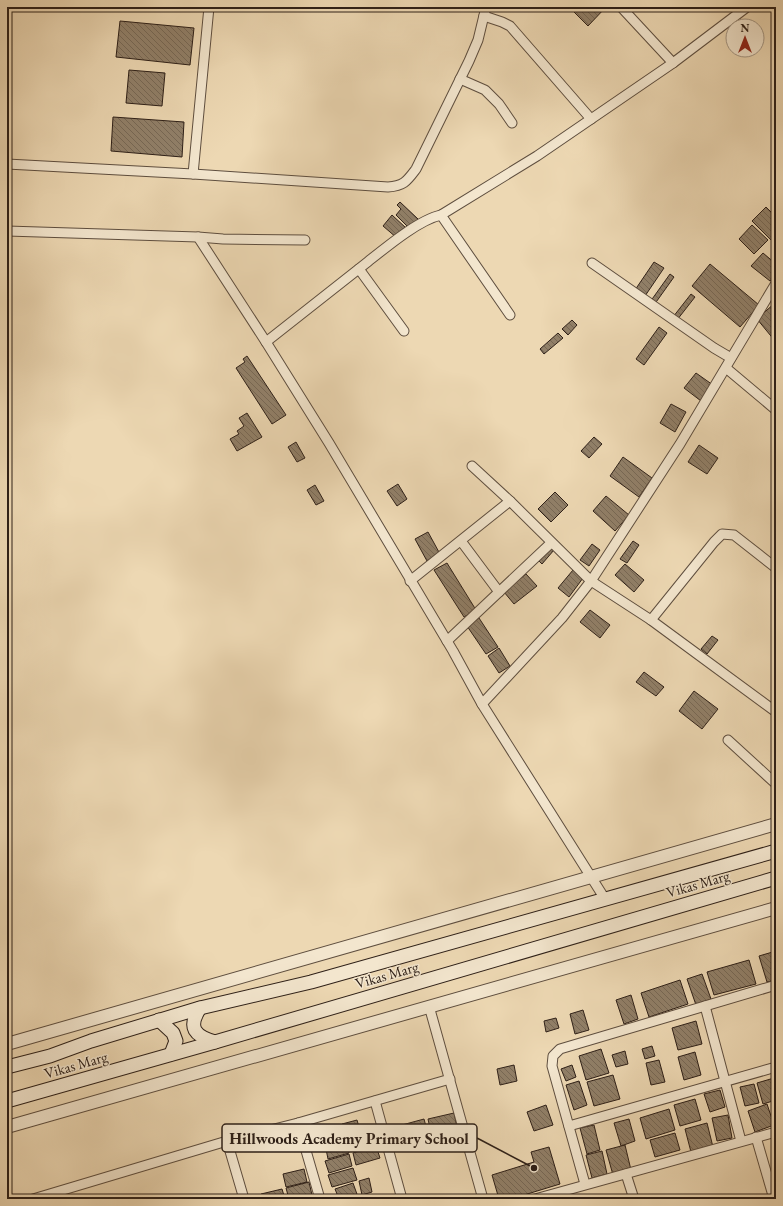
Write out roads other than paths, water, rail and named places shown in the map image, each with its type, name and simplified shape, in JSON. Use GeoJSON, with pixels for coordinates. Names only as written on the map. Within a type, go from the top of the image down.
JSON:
{"type":"FeatureCollection","features":[{"type":"Feature","properties":{"kind":"main road","name":"Vikas Marg"},"geometry":{"type":"LineString","coordinates":[[7,1067],[50,1056],[92,1041],[200,1008],[311,982],[776,851]]}},
{"type":"Feature","properties":{"kind":"main road","name":"Vikas Marg"},"geometry":{"type":"LineString","coordinates":[[7,1101],[776,878]]}},
{"type":"Feature","properties":{"kind":"main road"},"geometry":{"type":"LineString","coordinates":[[200,1008],[194,1021],[195,1031],[204,1039],[214,1042]]}},
{"type":"Feature","properties":{"kind":"main road"},"geometry":{"type":"LineString","coordinates":[[159,1020],[173,1033],[176,1041],[171,1054]]}},
{"type":"Feature","properties":{"kind":"street"},"geometry":{"type":"LineString","coordinates":[[193,174],[209,7]]}},
{"type":"Feature","properties":{"kind":"street"},"geometry":{"type":"LineString","coordinates":[[621,7],[672,63]]}},
{"type":"Feature","properties":{"kind":"street"},"geometry":{"type":"LineString","coordinates":[[266,342],[385,248],[433,216],[441,215],[537,156],[672,63],[747,7]]}},
{"type":"Feature","properties":{"kind":"street"},"geometry":{"type":"LineString","coordinates":[[7,164],[193,174],[388,187],[398,186],[406,182],[416,169],[470,61],[478,40],[485,11],[510,26],[590,119]]}},
{"type":"Feature","properties":{"kind":"street"},"geometry":{"type":"LineString","coordinates":[[460,79],[485,90],[499,104],[512,123]]}},
{"type":"Feature","properties":{"kind":"street"},"geometry":{"type":"LineString","coordinates":[[441,215],[510,315]]}},
{"type":"Feature","properties":{"kind":"street"},"geometry":{"type":"LineString","coordinates":[[7,231],[223,239],[305,240]]}},
{"type":"Feature","properties":{"kind":"street"},"geometry":{"type":"LineString","coordinates":[[198,237],[335,453],[447,641],[482,704],[605,899]]}},
{"type":"Feature","properties":{"kind":"street"},"geometry":{"type":"LineString","coordinates":[[592,263],[714,348],[731,358]]}},
{"type":"Feature","properties":{"kind":"street"},"geometry":{"type":"LineString","coordinates":[[359,269],[404,331]]}},
{"type":"Feature","properties":{"kind":"street"},"geometry":{"type":"LineString","coordinates":[[482,704],[562,618],[591,581],[680,444],[775,288]]}},
{"type":"Feature","properties":{"kind":"street"},"geometry":{"type":"LineString","coordinates":[[726,368],[776,410]]}},
{"type":"Feature","properties":{"kind":"street"},"geometry":{"type":"LineString","coordinates":[[472,466],[510,501],[591,581],[651,620],[776,712]]}},
{"type":"Feature","properties":{"kind":"street"},"geometry":{"type":"LineString","coordinates":[[410,581],[510,501]]}},
{"type":"Feature","properties":{"kind":"street"},"geometry":{"type":"LineString","coordinates":[[651,620],[722,534],[734,535],[776,568]]}},
{"type":"Feature","properties":{"kind":"street"},"geometry":{"type":"LineString","coordinates":[[461,541],[499,592]]}},
{"type":"Feature","properties":{"kind":"street"},"geometry":{"type":"LineString","coordinates":[[447,641],[551,543]]}},
{"type":"Feature","properties":{"kind":"street"},"geometry":{"type":"LineString","coordinates":[[728,740],[776,784]]}},
{"type":"Feature","properties":{"kind":"street"},"geometry":{"type":"LineString","coordinates":[[7,1044],[776,824]]}},
{"type":"Feature","properties":{"kind":"street"},"geometry":{"type":"LineString","coordinates":[[7,1126],[776,908]]}},
{"type":"Feature","properties":{"kind":"street"},"geometry":{"type":"LineString","coordinates":[[585,1184],[552,1066],[553,1056],[560,1049],[776,985]]}},
{"type":"Feature","properties":{"kind":"street"},"geometry":{"type":"LineString","coordinates":[[429,1006],[483,1199]]}},
{"type":"Feature","properties":{"kind":"street"},"geometry":{"type":"LineString","coordinates":[[705,1006],[741,1142]]}},
{"type":"Feature","properties":{"kind":"street"},"geometry":{"type":"LineString","coordinates":[[569,1126],[776,1067]]}},
{"type":"Feature","properties":{"kind":"street"},"geometry":{"type":"LineString","coordinates":[[33,1199],[43,1198],[227,1142],[450,1080]]}},
{"type":"Feature","properties":{"kind":"street"},"geometry":{"type":"LineString","coordinates":[[375,1101],[402,1199]]}},
{"type":"Feature","properties":{"kind":"street"},"geometry":{"type":"LineString","coordinates":[[298,1123],[320,1199]]}},
{"type":"Feature","properties":{"kind":"street"},"geometry":{"type":"LineString","coordinates":[[534,1199],[560,1196],[585,1184],[776,1132]]}},
{"type":"Feature","properties":{"kind":"street"},"geometry":{"type":"LineString","coordinates":[[756,1137],[774,1199]]}},
{"type":"Feature","properties":{"kind":"street"},"geometry":{"type":"LineString","coordinates":[[227,1142],[244,1199]]}},
{"type":"Feature","properties":{"kind":"street"},"geometry":{"type":"LineString","coordinates":[[626,1174],[634,1199]]}},
{"type":"Feature","properties":{"kind":"place","name":"Hillwoods Academy Primary School"},"geometry":{"type":"Point","coordinates":[534,1168]}}]}
